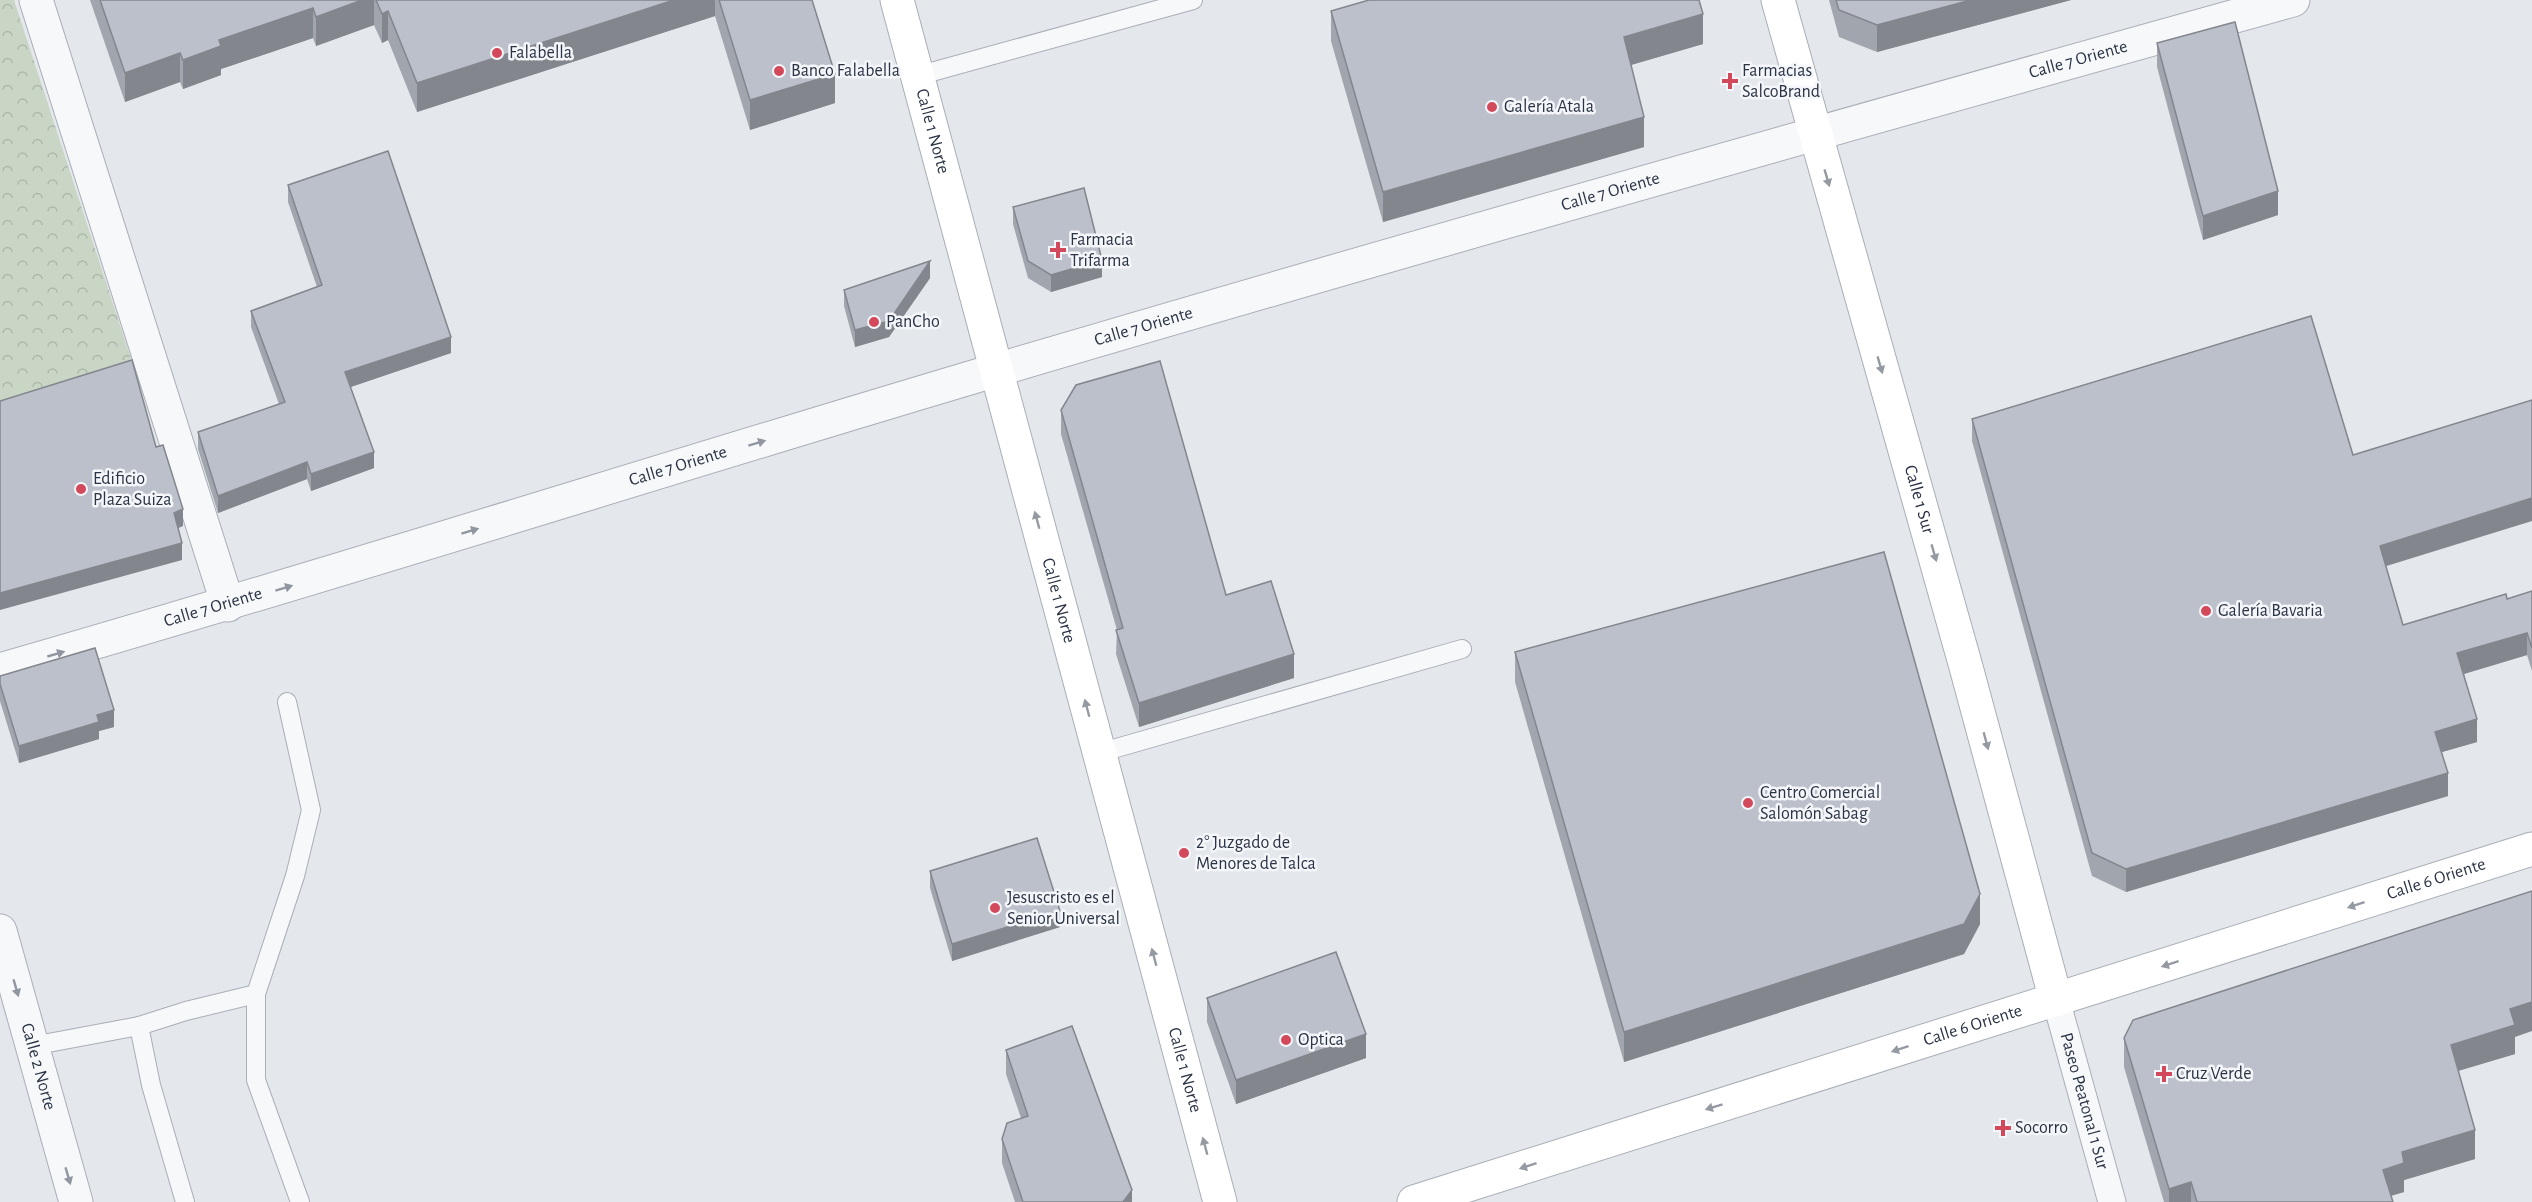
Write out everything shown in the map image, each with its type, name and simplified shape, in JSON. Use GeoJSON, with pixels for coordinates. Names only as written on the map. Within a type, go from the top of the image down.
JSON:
{"type":"FeatureCollection","features":[{"type":"Feature","properties":{"kind":"main road","name":"Calle 1 Norte"},"geometry":{"type":"LineString","coordinates":[[897,0],[1221,1202]]}},
{"type":"Feature","properties":{"kind":"main road","name":"Calle 1 Sur"},"geometry":{"type":"LineString","coordinates":[[1778,0],[1963,656],[2056,1000]]}},
{"type":"Feature","properties":{"kind":"main road","name":"Calle 6 Oriente"},"geometry":{"type":"LineString","coordinates":[[1414,1202],[2532,849]]}},
{"type":"Feature","properties":{"kind":"street"},"geometry":{"type":"LineString","coordinates":[[36,0],[228,605]]}},
{"type":"Feature","properties":{"kind":"street","name":"Calle 7 Oriente"},"geometry":{"type":"LineString","coordinates":[[0,670],[228,605],[996,370],[1814,132],[2293,0]]}},
{"type":"Feature","properties":{"kind":"street","name":"Calle 2 Norte"},"geometry":{"type":"LineString","coordinates":[[0,932],[76,1202]]}},
{"type":"Feature","properties":{"kind":"street","name":"Paseo Peatonal 1 Sur"},"geometry":{"type":"LineString","coordinates":[[2056,1000],[2112,1202]]}},
{"type":"Feature","properties":{"kind":"lane"},"geometry":{"type":"LineString","coordinates":[[917,76],[1193,0]]}},
{"type":"Feature","properties":{"kind":"lane"},"geometry":{"type":"LineString","coordinates":[[1099,753],[1462,650]]}},
{"type":"Feature","properties":{"kind":"lane"},"geometry":{"type":"LineString","coordinates":[[287,702],[311,810],[295,876],[256,994],[256,1080],[300,1202]]}},
{"type":"Feature","properties":{"kind":"lane"},"geometry":{"type":"LineString","coordinates":[[32,1046],[139,1026],[186,1011],[256,994]]}},
{"type":"Feature","properties":{"kind":"lane"},"geometry":{"type":"LineString","coordinates":[[139,1026],[151,1085],[186,1202]]}},
{"type":"Feature","properties":{"kind":"green space"},"geometry":{"type":"Polygon","coordinates":[[[0,0],[14,0],[135,371],[0,411],[0,0]]]}},
{"type":"Feature","properties":{"kind":"building"},"geometry":{"type":"Polygon","coordinates":[[[100,0],[362,0],[316,17],[313,8],[219,40],[221,46],[183,60],[180,53],[125,73],[100,0]]]}},
{"type":"Feature","properties":{"kind":"building"},"geometry":{"type":"Polygon","coordinates":[[[376,0],[674,0],[417,83],[388,11],[382,14],[376,0]]]}},
{"type":"Feature","properties":{"kind":"building","name":"Banco Falabella"},"geometry":{"type":"Polygon","coordinates":[[[719,0],[812,0],[835,74],[750,100],[719,0]]]}},
{"type":"Feature","properties":{"kind":"building","name":"Galería Atala"},"geometry":{"type":"Polygon","coordinates":[[[1369,0],[1699,0],[1703,14],[1624,37],[1644,117],[1383,192],[1331,11],[1369,0]]]}},
{"type":"Feature","properties":{"kind":"building"},"geometry":{"type":"Polygon","coordinates":[[[1836,0],[1971,0],[1877,25],[1839,10],[1836,0]]]}},
{"type":"Feature","properties":{"kind":"building"},"geometry":{"type":"Polygon","coordinates":[[[2235,22],[2278,191],[2203,216],[2157,43],[2235,22]]]}},
{"type":"Feature","properties":{"kind":"building"},"geometry":{"type":"Polygon","coordinates":[[[388,151],[451,337],[345,372],[374,452],[311,474],[307,462],[218,496],[198,432],[285,402],[251,311],[322,285],[288,185],[388,151]]]}},
{"type":"Feature","properties":{"kind":"building","name":"Farmacia Trifarma"},"geometry":{"type":"Polygon","coordinates":[[[1084,188],[1102,260],[1051,275],[1028,261],[1013,207],[1084,188]]]}},
{"type":"Feature","properties":{"kind":"building"},"geometry":{"type":"Polygon","coordinates":[[[930,261],[889,321],[855,330],[844,290],[930,261]]]}},
{"type":"Feature","properties":{"kind":"building"},"geometry":{"type":"Polygon","coordinates":[[[2311,316],[2353,455],[2532,400],[2532,498],[2380,546],[2403,625],[2506,594],[2507,599],[2532,591],[2532,648],[2527,633],[2457,653],[2477,719],[2435,732],[2448,773],[2126,869],[2092,853],[1972,419],[2311,316]]]}},
{"type":"Feature","properties":{"kind":"building","name":"Edificio Plaza Suiza"},"geometry":{"type":"Polygon","coordinates":[[[132,360],[156,447],[163,445],[183,509],[174,513],[182,543],[0,593],[0,401],[132,360]]]}},
{"type":"Feature","properties":{"kind":"building"},"geometry":{"type":"Polygon","coordinates":[[[1160,361],[1226,595],[1271,581],[1294,654],[1139,703],[1116,630],[1123,628],[1061,410],[1076,385],[1160,361]]]}},
{"type":"Feature","properties":{"kind":"building","name":"Centro Comercial Salomón Sabag"},"geometry":{"type":"Polygon","coordinates":[[[1884,552],[1980,894],[1964,924],[1624,1032],[1515,652],[1884,552]]]}},
{"type":"Feature","properties":{"kind":"building"},"geometry":{"type":"Polygon","coordinates":[[[95,648],[114,710],[97,715],[99,722],[19,746],[0,684],[0,676],[95,648]]]}},
{"type":"Feature","properties":{"kind":"building","name":"Jesuscristo es el Senior Universal"},"geometry":{"type":"Polygon","coordinates":[[[1037,838],[1060,911],[952,944],[930,871],[1037,838]]]}},
{"type":"Feature","properties":{"kind":"building"},"geometry":{"type":"Polygon","coordinates":[[[2532,891],[2532,1002],[2510,1009],[2515,1025],[2451,1045],[2475,1130],[2402,1152],[2404,1163],[2383,1170],[2393,1202],[2197,1202],[2191,1182],[2169,1189],[2124,1038],[2133,1020],[2532,891]]]}},
{"type":"Feature","properties":{"kind":"building","name":"Optica"},"geometry":{"type":"Polygon","coordinates":[[[1336,952],[1366,1034],[1236,1080],[1207,998],[1336,952]]]}},
{"type":"Feature","properties":{"kind":"building"},"geometry":{"type":"Polygon","coordinates":[[[1072,1026],[1132,1190],[1123,1202],[1023,1202],[1002,1139],[1007,1123],[1028,1116],[1006,1050],[1072,1026]]]}},
{"type":"Feature","properties":{"kind":"place","name":"Falabella"},"geometry":{"type":"Point","coordinates":[497,53]}},
{"type":"Feature","properties":{"kind":"place","name":"Banco Falabella"},"geometry":{"type":"Point","coordinates":[779,71]}},
{"type":"Feature","properties":{"kind":"place","name":"Farmacias SalcoBrand"},"geometry":{"type":"Point","coordinates":[1730,81]}},
{"type":"Feature","properties":{"kind":"place","name":"Galería Atala"},"geometry":{"type":"Point","coordinates":[1492,107]}},
{"type":"Feature","properties":{"kind":"place","name":"Farmacia Trifarma"},"geometry":{"type":"Point","coordinates":[1058,250]}},
{"type":"Feature","properties":{"kind":"place","name":"PanCho"},"geometry":{"type":"Point","coordinates":[874,322]}},
{"type":"Feature","properties":{"kind":"place","name":"Edificio Plaza Suiza"},"geometry":{"type":"Point","coordinates":[81,489]}},
{"type":"Feature","properties":{"kind":"place","name":"Galería Bavaria"},"geometry":{"type":"Point","coordinates":[2206,611]}},
{"type":"Feature","properties":{"kind":"place","name":"Centro Comercial Salomón Sabag"},"geometry":{"type":"Point","coordinates":[1748,803]}},
{"type":"Feature","properties":{"kind":"place","name":"2° Juzgado de Menores de Talca"},"geometry":{"type":"Point","coordinates":[1184,853]}},
{"type":"Feature","properties":{"kind":"place","name":"Jesuscristo es el Senior Universal"},"geometry":{"type":"Point","coordinates":[995,908]}},
{"type":"Feature","properties":{"kind":"place","name":"Optica"},"geometry":{"type":"Point","coordinates":[1286,1040]}},
{"type":"Feature","properties":{"kind":"place","name":"Cruz Verde"},"geometry":{"type":"Point","coordinates":[2164,1074]}},
{"type":"Feature","properties":{"kind":"place","name":"Socorro"},"geometry":{"type":"Point","coordinates":[2003,1128]}}]}
